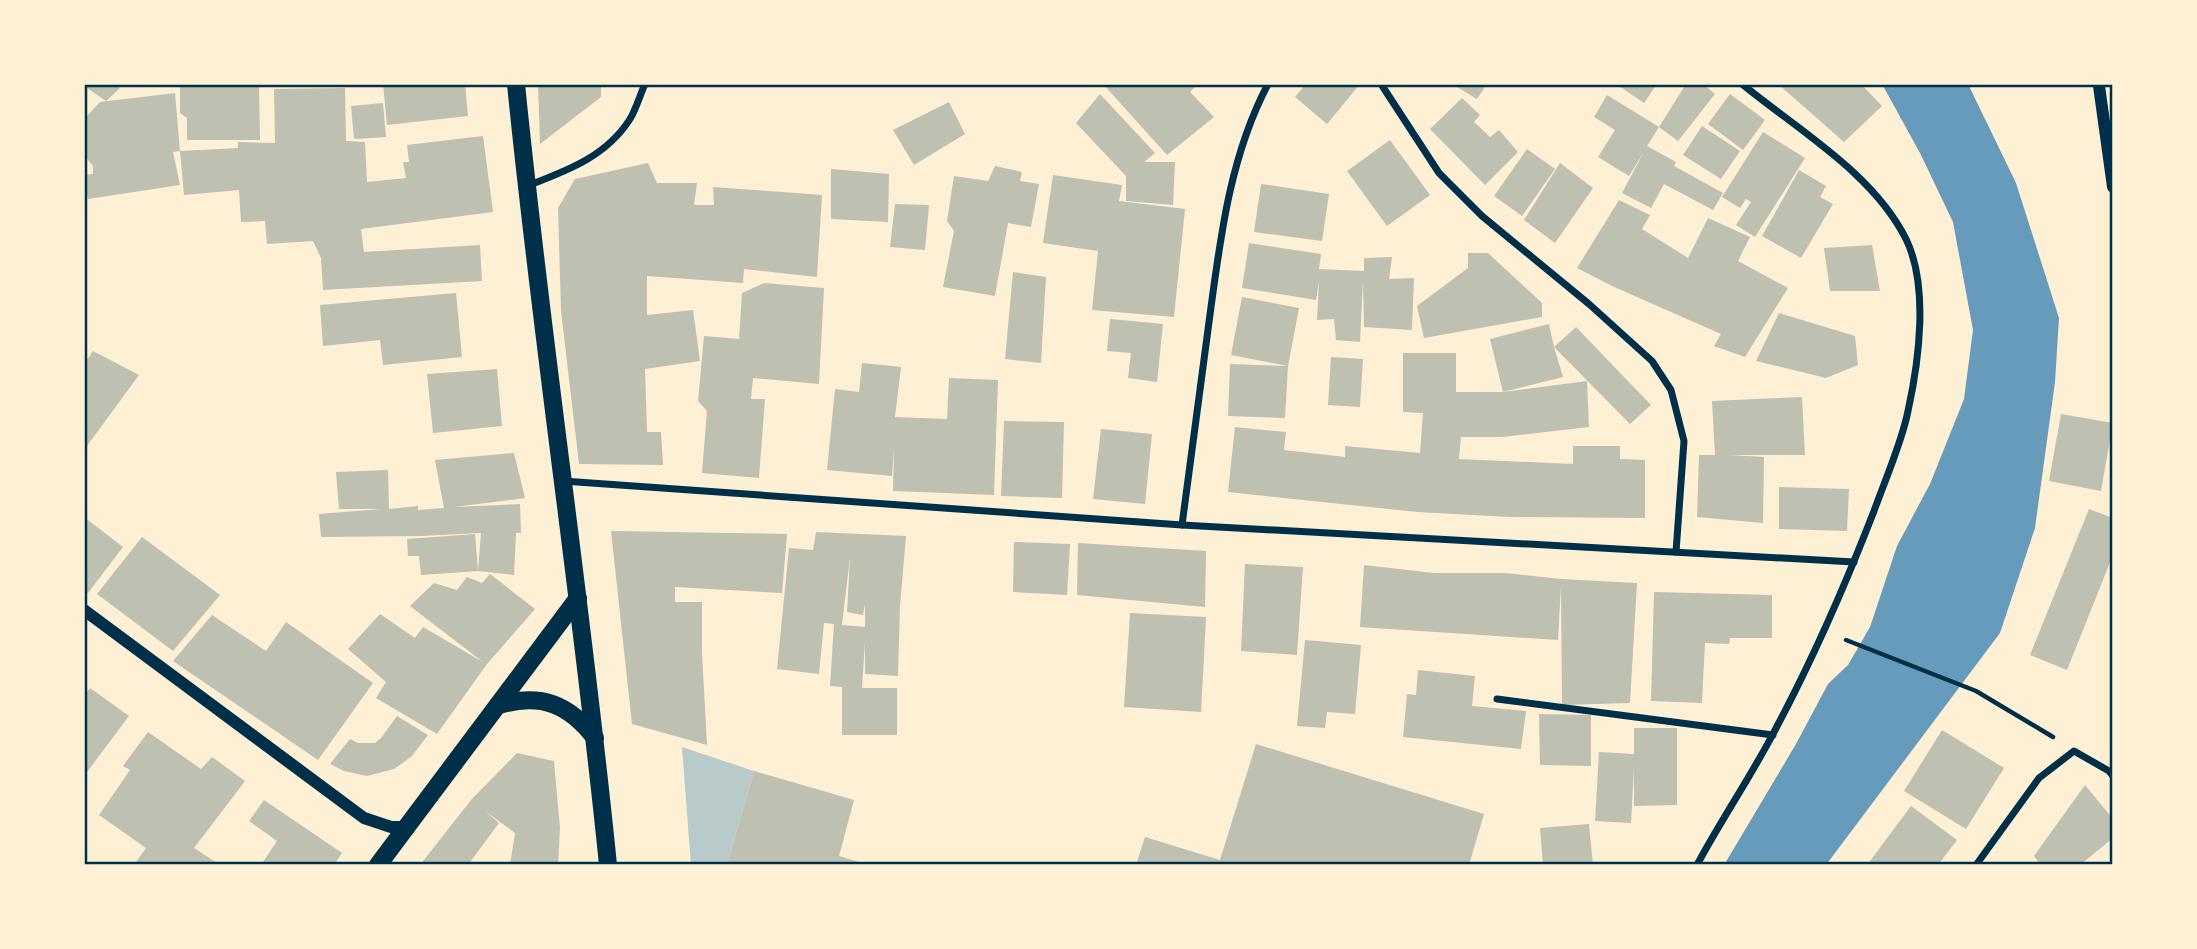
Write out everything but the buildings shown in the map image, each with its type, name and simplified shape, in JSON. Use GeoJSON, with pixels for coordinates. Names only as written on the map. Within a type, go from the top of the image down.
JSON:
{"type":"FeatureCollection","features":[{"type":"Feature","properties":{"kind":"main road"},"geometry":{"type":"LineString","coordinates":[[516,84],[526,187],[595,738],[608,865]]}},
{"type":"Feature","properties":{"kind":"main road"},"geometry":{"type":"LineString","coordinates":[[378,865],[578,598]]}},
{"type":"Feature","properties":{"kind":"main road"},"geometry":{"type":"LineString","coordinates":[[499,705],[526,700],[552,703],[569,711],[584,723],[595,738]]}},
{"type":"Feature","properties":{"kind":"street"},"geometry":{"type":"LineString","coordinates":[[526,187],[579,165],[610,144],[630,118],[645,84]]}},
{"type":"Feature","properties":{"kind":"street"},"geometry":{"type":"LineString","coordinates":[[1182,525],[1219,247],[1231,182],[1246,134],[1268,84]]}},
{"type":"Feature","properties":{"kind":"street"},"geometry":{"type":"LineString","coordinates":[[1381,84],[1439,173],[1482,216],[1590,304],[1652,361],[1671,390],[1684,441],[1676,552]]}},
{"type":"Feature","properties":{"kind":"street"},"geometry":{"type":"LineString","coordinates":[[1697,865],[1773,735],[1854,562],[1908,412],[1920,335],[1918,281],[1907,241],[1888,208],[1863,181],[1742,84]]}},
{"type":"Feature","properties":{"kind":"street"},"geometry":{"type":"LineString","coordinates":[[2098,85],[2113,105]]}},
{"type":"Feature","properties":{"kind":"street"},"geometry":{"type":"LineString","coordinates":[[2098,85],[2113,187]]}},
{"type":"Feature","properties":{"kind":"street"},"geometry":{"type":"LineString","coordinates":[[563,481],[1182,525],[1854,562]]}},
{"type":"Feature","properties":{"kind":"street"},"geometry":{"type":"LineString","coordinates":[[84,610],[364,818],[391,827],[405,827]]}},
{"type":"Feature","properties":{"kind":"street"},"geometry":{"type":"LineString","coordinates":[[1497,699],[1773,735]]}},
{"type":"Feature","properties":{"kind":"street"},"geometry":{"type":"LineString","coordinates":[[1976,865],[2039,778],[2074,751],[2113,776]]}},
{"type":"Feature","properties":{"kind":"path"},"geometry":{"type":"LineString","coordinates":[[1855,643],[1976,691],[2074,751]]}},
{"type":"Feature","properties":{"kind":"shaded area"},"geometry":{"type":"Polygon","coordinates":[[[682,747],[754,771],[727,865],[691,865],[682,747]]]}},
{"type":"Feature","properties":{"kind":"water"},"geometry":{"type":"Polygon","coordinates":[[[1882,84],[1968,84],[2016,183],[2059,318],[2055,382],[2035,528],[2000,633],[1826,865],[1724,865],[1796,744],[1828,684],[1848,665],[1870,627],[1897,546],[1930,484],[1964,399],[1973,330],[1953,222],[1920,153],[1882,84]]]}}]}
